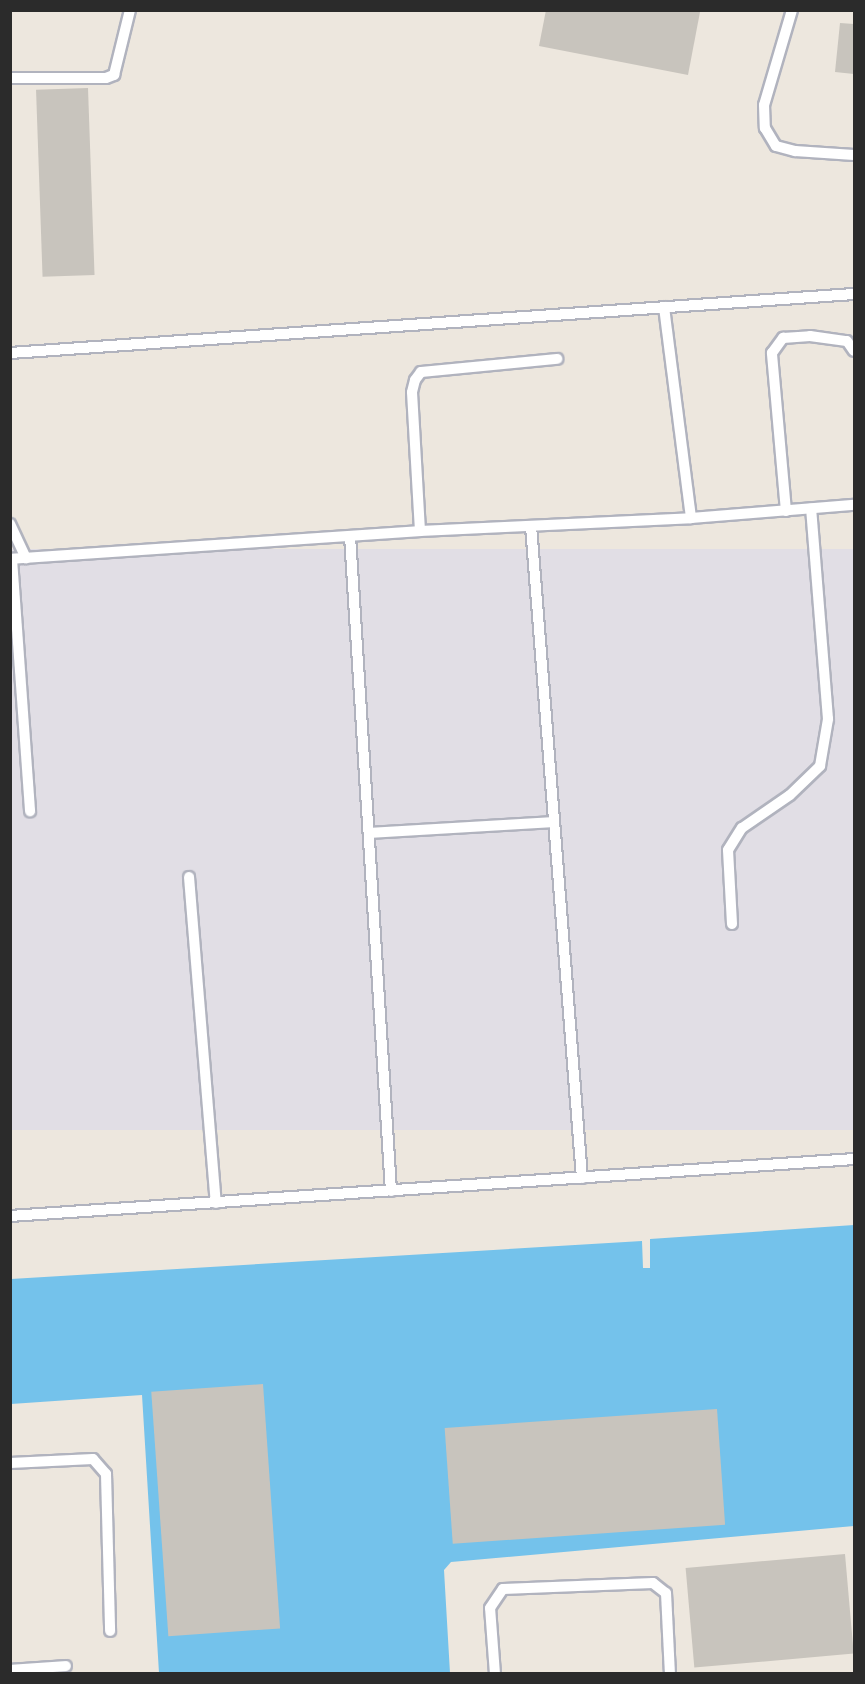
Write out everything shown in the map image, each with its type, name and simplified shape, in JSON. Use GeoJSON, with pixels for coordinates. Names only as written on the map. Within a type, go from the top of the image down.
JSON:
{"type":"FeatureCollection","features":[{"type":"Feature","properties":{"kind":"lane"},"geometry":{"type":"LineString","coordinates":[[10,78],[106,78],[114,75],[130,10]]}},
{"type":"Feature","properties":{"kind":"lane"},"geometry":{"type":"LineString","coordinates":[[792,10],[764,105],[765,128],[776,146],[795,151],[855,155]]}},
{"type":"Feature","properties":{"kind":"lane"},"geometry":{"type":"LineString","coordinates":[[10,353],[855,294]]}},
{"type":"Feature","properties":{"kind":"lane"},"geometry":{"type":"LineString","coordinates":[[664,307],[691,518]]}},
{"type":"Feature","properties":{"kind":"lane"},"geometry":{"type":"LineString","coordinates":[[786,511],[772,353],[783,338],[810,336],[847,341],[855,351]]}},
{"type":"Feature","properties":{"kind":"lane"},"geometry":{"type":"LineString","coordinates":[[420,531],[412,392],[415,380],[421,372],[556,359]]}},
{"type":"Feature","properties":{"kind":"lane"},"geometry":{"type":"LineString","coordinates":[[30,811],[11,559],[420,531],[691,518],[855,505]]}},
{"type":"Feature","properties":{"kind":"lane"},"geometry":{"type":"LineString","coordinates":[[732,924],[728,850],[742,828],[790,795],[820,766],[828,719],[811,509]]}},
{"type":"Feature","properties":{"kind":"lane"},"geometry":{"type":"LineString","coordinates":[[10,524],[26,558]]}},
{"type":"Feature","properties":{"kind":"lane"},"geometry":{"type":"LineString","coordinates":[[531,526],[582,1178]]}},
{"type":"Feature","properties":{"kind":"lane"},"geometry":{"type":"LineString","coordinates":[[350,536],[391,1191]]}},
{"type":"Feature","properties":{"kind":"lane"},"geometry":{"type":"LineString","coordinates":[[369,833],[554,822]]}},
{"type":"Feature","properties":{"kind":"lane"},"geometry":{"type":"LineString","coordinates":[[189,877],[216,1203]]}},
{"type":"Feature","properties":{"kind":"lane"},"geometry":{"type":"LineString","coordinates":[[10,1216],[855,1160]]}},
{"type":"Feature","properties":{"kind":"lane"},"geometry":{"type":"LineString","coordinates":[[10,1463],[93,1459],[106,1474],[110,1631]]}},
{"type":"Feature","properties":{"kind":"lane"},"geometry":{"type":"LineString","coordinates":[[495,1674],[490,1608],[504,1590],[653,1583],[666,1593],[670,1674]]}},
{"type":"Feature","properties":{"kind":"lane"},"geometry":{"type":"LineString","coordinates":[[10,1670],[66,1666]]}},
{"type":"Feature","properties":{"kind":"shaded area"},"geometry":{"type":"Polygon","coordinates":[[[10,549],[854,549],[854,1130],[10,1130],[10,549]]]}},
{"type":"Feature","properties":{"kind":"water"},"geometry":{"type":"Polygon","coordinates":[[[854,1225],[854,1526],[451,1562],[444,1570],[450,1673],[159,1673],[142,1395],[11,1404],[11,1279],[642,1241],[643,1268],[650,1268],[650,1239],[854,1225]]]}},
{"type":"Feature","properties":{"kind":"building"},"geometry":{"type":"Polygon","coordinates":[[[546,10],[700,12],[688,75],[539,46],[546,10]]]}},
{"type":"Feature","properties":{"kind":"building"},"geometry":{"type":"Polygon","coordinates":[[[840,23],[854,24],[854,74],[835,72],[840,23]]]}},
{"type":"Feature","properties":{"kind":"building"},"geometry":{"type":"Polygon","coordinates":[[[88,88],[95,275],[43,277],[36,90],[88,88]]]}},
{"type":"Feature","properties":{"kind":"building"},"geometry":{"type":"Polygon","coordinates":[[[263,1384],[280,1628],[168,1636],[151,1392],[263,1384]]]}},
{"type":"Feature","properties":{"kind":"building"},"geometry":{"type":"Polygon","coordinates":[[[717,1409],[725,1525],[453,1544],[445,1428],[717,1409]]]}},
{"type":"Feature","properties":{"kind":"building"},"geometry":{"type":"Polygon","coordinates":[[[845,1554],[854,1654],[694,1668],[686,1568],[845,1554]]]}}]}
